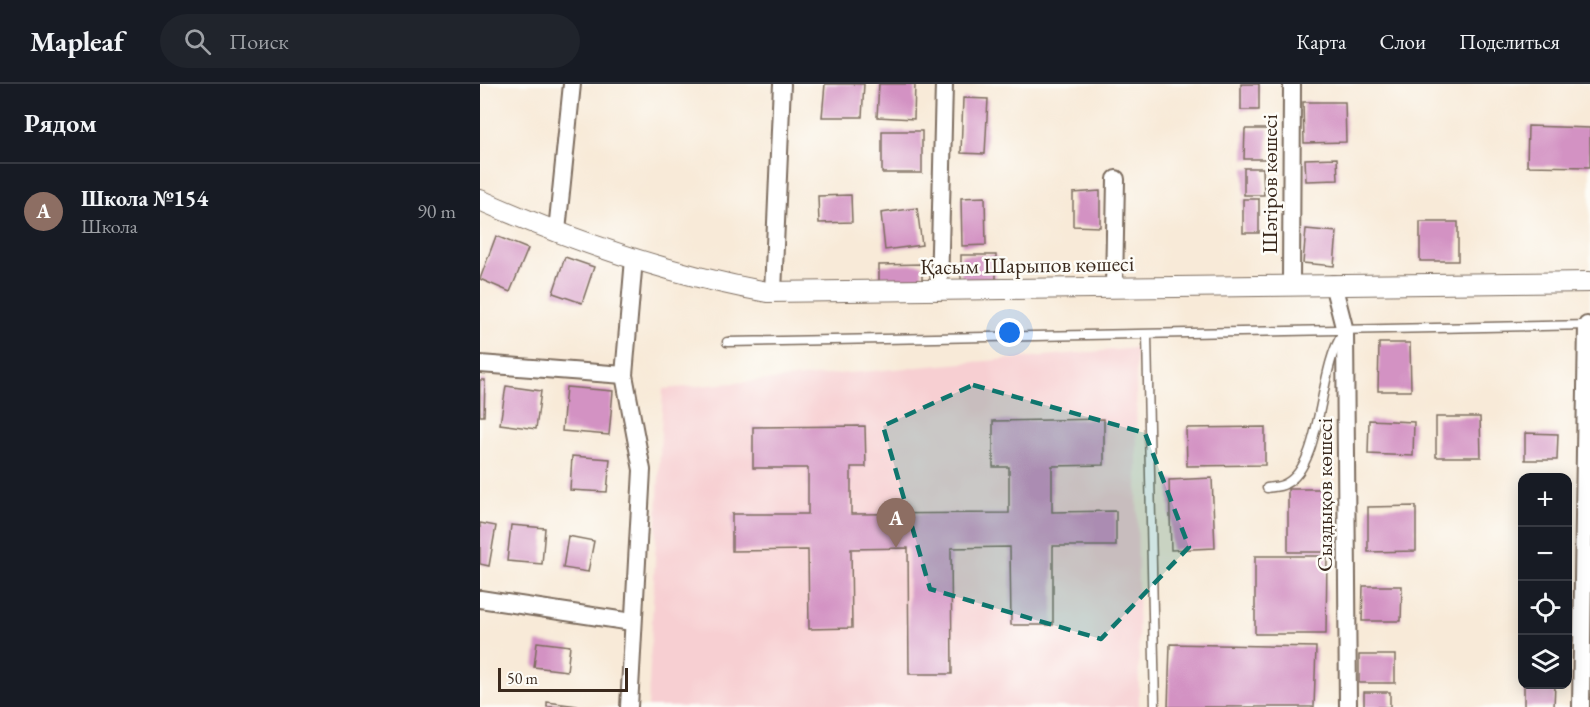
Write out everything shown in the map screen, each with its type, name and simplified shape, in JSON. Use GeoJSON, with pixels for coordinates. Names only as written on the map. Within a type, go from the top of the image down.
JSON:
{"type":"FeatureCollection","features":[{"type":"Feature","properties":{"kind":"street"},"geometry":{"type":"LineString","coordinates":[[557,231],[572,84]]}},
{"type":"Feature","properties":{"kind":"street"},"geometry":{"type":"LineString","coordinates":[[773,292],[782,84]]}},
{"type":"Feature","properties":{"kind":"street"},"geometry":{"type":"LineString","coordinates":[[939,291],[944,84]]}},
{"type":"Feature","properties":{"kind":"street","name":"Шәгіров көшесі"},"geometry":{"type":"LineString","coordinates":[[1291,284],[1292,84]]}},
{"type":"Feature","properties":{"kind":"street"},"geometry":{"type":"LineString","coordinates":[[1114,288],[1116,179]]}},
{"type":"Feature","properties":{"kind":"street","name":"Қасым Шарыпов көшесі"},"geometry":{"type":"LineString","coordinates":[[480,200],[634,259],[724,284],[773,292],[1590,282]]}},
{"type":"Feature","properties":{"kind":"street"},"geometry":{"type":"LineString","coordinates":[[629,707],[642,470],[624,375],[634,259]]}},
{"type":"Feature","properties":{"kind":"street","name":"Сыздықов көшесі"},"geometry":{"type":"LineString","coordinates":[[1333,284],[1345,331],[1348,707]]}},
{"type":"Feature","properties":{"kind":"street"},"geometry":{"type":"LineString","coordinates":[[1581,707],[1589,325]]}},
{"type":"Feature","properties":{"kind":"street"},"geometry":{"type":"LineString","coordinates":[[480,364],[624,375]]}},
{"type":"Feature","properties":{"kind":"street"},"geometry":{"type":"LineString","coordinates":[[480,599],[632,622]]}},
{"type":"Feature","properties":{"kind":"lane"},"geometry":{"type":"LineString","coordinates":[[727,342],[1589,325]]}},
{"type":"Feature","properties":{"kind":"lane"},"geometry":{"type":"LineString","coordinates":[[1267,488],[1285,484],[1300,472],[1315,428],[1334,346],[1345,331]]}},
{"type":"Feature","properties":{"kind":"lane"},"geometry":{"type":"LineString","coordinates":[[1147,335],[1155,707]]}},
{"type":"Feature","properties":{"kind":"highlighted area"},"geometry":{"type":"Polygon","coordinates":[[[973,385],[1145,433],[1189,547],[1101,639],[930,589],[883,426],[973,385]]]}},
{"type":"Feature","properties":{"kind":"shaded area"},"geometry":{"type":"Polygon","coordinates":[[[1136,348],[1139,707],[648,707],[663,389],[1136,348]]]}},
{"type":"Feature","properties":{"kind":"building"},"geometry":{"type":"Polygon","coordinates":[[[825,84],[864,84],[862,117],[822,117],[825,84]]]}},
{"type":"Feature","properties":{"kind":"building"},"geometry":{"type":"Polygon","coordinates":[[[879,84],[915,84],[914,119],[877,117],[879,84]]]}},
{"type":"Feature","properties":{"kind":"building"},"geometry":{"type":"Polygon","coordinates":[[[1241,84],[1259,84],[1259,110],[1241,110],[1241,84]]]}},
{"type":"Feature","properties":{"kind":"building"},"geometry":{"type":"Polygon","coordinates":[[[963,98],[988,99],[985,154],[961,153],[963,98]]]}},
{"type":"Feature","properties":{"kind":"building"},"geometry":{"type":"Polygon","coordinates":[[[1303,102],[1345,102],[1346,142],[1304,143],[1303,102]]]}},
{"type":"Feature","properties":{"kind":"building"},"geometry":{"type":"Polygon","coordinates":[[[1528,126],[1590,128],[1590,167],[1527,166],[1528,126]]]}},
{"type":"Feature","properties":{"kind":"building"},"geometry":{"type":"Polygon","coordinates":[[[1245,129],[1268,129],[1267,159],[1244,159],[1245,129]]]}},
{"type":"Feature","properties":{"kind":"building"},"geometry":{"type":"Polygon","coordinates":[[[882,131],[922,131],[922,173],[882,173],[882,131]]]}},
{"type":"Feature","properties":{"kind":"building"},"geometry":{"type":"Polygon","coordinates":[[[1337,158],[1338,180],[1306,181],[1305,159],[1337,158]]]}},
{"type":"Feature","properties":{"kind":"building"},"geometry":{"type":"Polygon","coordinates":[[[1244,168],[1263,168],[1264,195],[1244,195],[1244,168]]]}},
{"type":"Feature","properties":{"kind":"building"},"geometry":{"type":"Polygon","coordinates":[[[1100,191],[1100,227],[1073,226],[1073,193],[1100,191]]]}},
{"type":"Feature","properties":{"kind":"building"},"geometry":{"type":"Polygon","coordinates":[[[851,195],[852,222],[819,223],[818,196],[851,195]]]}},
{"type":"Feature","properties":{"kind":"building"},"geometry":{"type":"Polygon","coordinates":[[[985,197],[986,245],[962,246],[961,198],[985,197]]]}},
{"type":"Feature","properties":{"kind":"building"},"geometry":{"type":"Polygon","coordinates":[[[1243,199],[1259,199],[1259,233],[1243,233],[1243,199]]]}},
{"type":"Feature","properties":{"kind":"building"},"geometry":{"type":"Polygon","coordinates":[[[917,208],[922,245],[885,250],[881,213],[917,208]]]}},
{"type":"Feature","properties":{"kind":"building"},"geometry":{"type":"Polygon","coordinates":[[[1420,222],[1458,222],[1458,261],[1420,261],[1420,222]]]}},
{"type":"Feature","properties":{"kind":"building"},"geometry":{"type":"Polygon","coordinates":[[[1306,229],[1337,232],[1334,266],[1303,263],[1306,229]]]}},
{"type":"Feature","properties":{"kind":"building"},"geometry":{"type":"Polygon","coordinates":[[[496,236],[528,249],[510,292],[480,279],[496,236]]]}},
{"type":"Feature","properties":{"kind":"building"},"geometry":{"type":"Polygon","coordinates":[[[961,255],[996,255],[996,281],[961,281],[961,255]]]}},
{"type":"Feature","properties":{"kind":"building"},"geometry":{"type":"Polygon","coordinates":[[[565,257],[594,267],[582,303],[553,293],[565,257]]]}},
{"type":"Feature","properties":{"kind":"building"},"geometry":{"type":"Polygon","coordinates":[[[922,264],[922,282],[879,282],[879,265],[922,264]]]}},
{"type":"Feature","properties":{"kind":"building"},"geometry":{"type":"Polygon","coordinates":[[[1379,343],[1410,343],[1411,391],[1378,391],[1379,343]]]}},
{"type":"Feature","properties":{"kind":"building"},"geometry":{"type":"Polygon","coordinates":[[[480,380],[485,380],[484,416],[480,416],[480,380]]]}},
{"type":"Feature","properties":{"kind":"building"},"geometry":{"type":"Polygon","coordinates":[[[506,386],[541,391],[536,429],[500,424],[506,386]]]}},
{"type":"Feature","properties":{"kind":"building"},"geometry":{"type":"Polygon","coordinates":[[[566,387],[613,391],[609,435],[562,431],[566,387]]]}},
{"type":"Feature","properties":{"kind":"building"},"geometry":{"type":"Polygon","coordinates":[[[1436,417],[1480,417],[1481,457],[1436,457],[1436,417]]]}},
{"type":"Feature","properties":{"kind":"building"},"geometry":{"type":"Polygon","coordinates":[[[1104,419],[1104,465],[1052,466],[1052,512],[1116,511],[1116,546],[1053,546],[1053,625],[1011,625],[1010,547],[951,548],[952,674],[909,674],[908,548],[851,549],[852,628],[809,629],[808,550],[732,551],[732,514],[808,514],[808,468],[753,468],[753,427],[865,426],[866,467],[851,467],[851,514],[1009,513],[1009,467],[993,467],[993,421],[1104,419]]]}},
{"type":"Feature","properties":{"kind":"building"},"geometry":{"type":"Polygon","coordinates":[[[1369,420],[1414,422],[1413,456],[1368,454],[1369,420]]]}},
{"type":"Feature","properties":{"kind":"building"},"geometry":{"type":"Polygon","coordinates":[[[1265,427],[1265,465],[1187,466],[1186,428],[1265,427]]]}},
{"type":"Feature","properties":{"kind":"building"},"geometry":{"type":"Polygon","coordinates":[[[1525,433],[1558,434],[1557,460],[1525,460],[1525,433]]]}},
{"type":"Feature","properties":{"kind":"building"},"geometry":{"type":"Polygon","coordinates":[[[572,456],[610,459],[607,492],[570,490],[572,456]]]}},
{"type":"Feature","properties":{"kind":"building"},"geometry":{"type":"Polygon","coordinates":[[[1212,478],[1215,548],[1171,550],[1169,480],[1212,478]]]}},
{"type":"Feature","properties":{"kind":"building"},"geometry":{"type":"Polygon","coordinates":[[[1288,489],[1330,489],[1330,552],[1288,552],[1288,489]]]}},
{"type":"Feature","properties":{"kind":"building"},"geometry":{"type":"Polygon","coordinates":[[[1416,506],[1416,551],[1368,552],[1368,507],[1416,506]]]}},
{"type":"Feature","properties":{"kind":"building"},"geometry":{"type":"Polygon","coordinates":[[[480,523],[496,526],[489,566],[480,564],[480,523]]]}},
{"type":"Feature","properties":{"kind":"building"},"geometry":{"type":"Polygon","coordinates":[[[511,525],[545,528],[542,564],[507,561],[511,525]]]}},
{"type":"Feature","properties":{"kind":"building"},"geometry":{"type":"Polygon","coordinates":[[[568,536],[594,541],[588,572],[563,568],[568,536]]]}},
{"type":"Feature","properties":{"kind":"building"},"geometry":{"type":"Polygon","coordinates":[[[1255,556],[1327,556],[1326,634],[1255,634],[1255,556]]]}},
{"type":"Feature","properties":{"kind":"building"},"geometry":{"type":"Polygon","coordinates":[[[1363,586],[1402,586],[1401,621],[1362,621],[1363,586]]]}},
{"type":"Feature","properties":{"kind":"building"},"geometry":{"type":"Polygon","coordinates":[[[537,642],[570,646],[567,671],[534,667],[537,642]]]}},
{"type":"Feature","properties":{"kind":"building"},"geometry":{"type":"Polygon","coordinates":[[[1170,644],[1316,647],[1314,707],[1168,707],[1170,644]]]}},
{"type":"Feature","properties":{"kind":"building"},"geometry":{"type":"Polygon","coordinates":[[[1359,655],[1395,655],[1395,683],[1359,683],[1359,655]]]}},
{"type":"Feature","properties":{"kind":"building"},"geometry":{"type":"Polygon","coordinates":[[[1524,689],[1555,689],[1554,707],[1524,707],[1524,689]]]}},
{"type":"Feature","properties":{"kind":"building"},"geometry":{"type":"Polygon","coordinates":[[[1364,692],[1390,692],[1390,707],[1364,707],[1364,692]]]}},
{"type":"Feature","properties":{"kind":"building"},"geometry":{"type":"Polygon","coordinates":[[[547,702],[577,706],[577,707],[547,707],[547,702]]]}},
{"type":"Feature","properties":{"kind":"place","name":"Школа №154"},"geometry":{"type":"Point","coordinates":[896,548]}}]}
